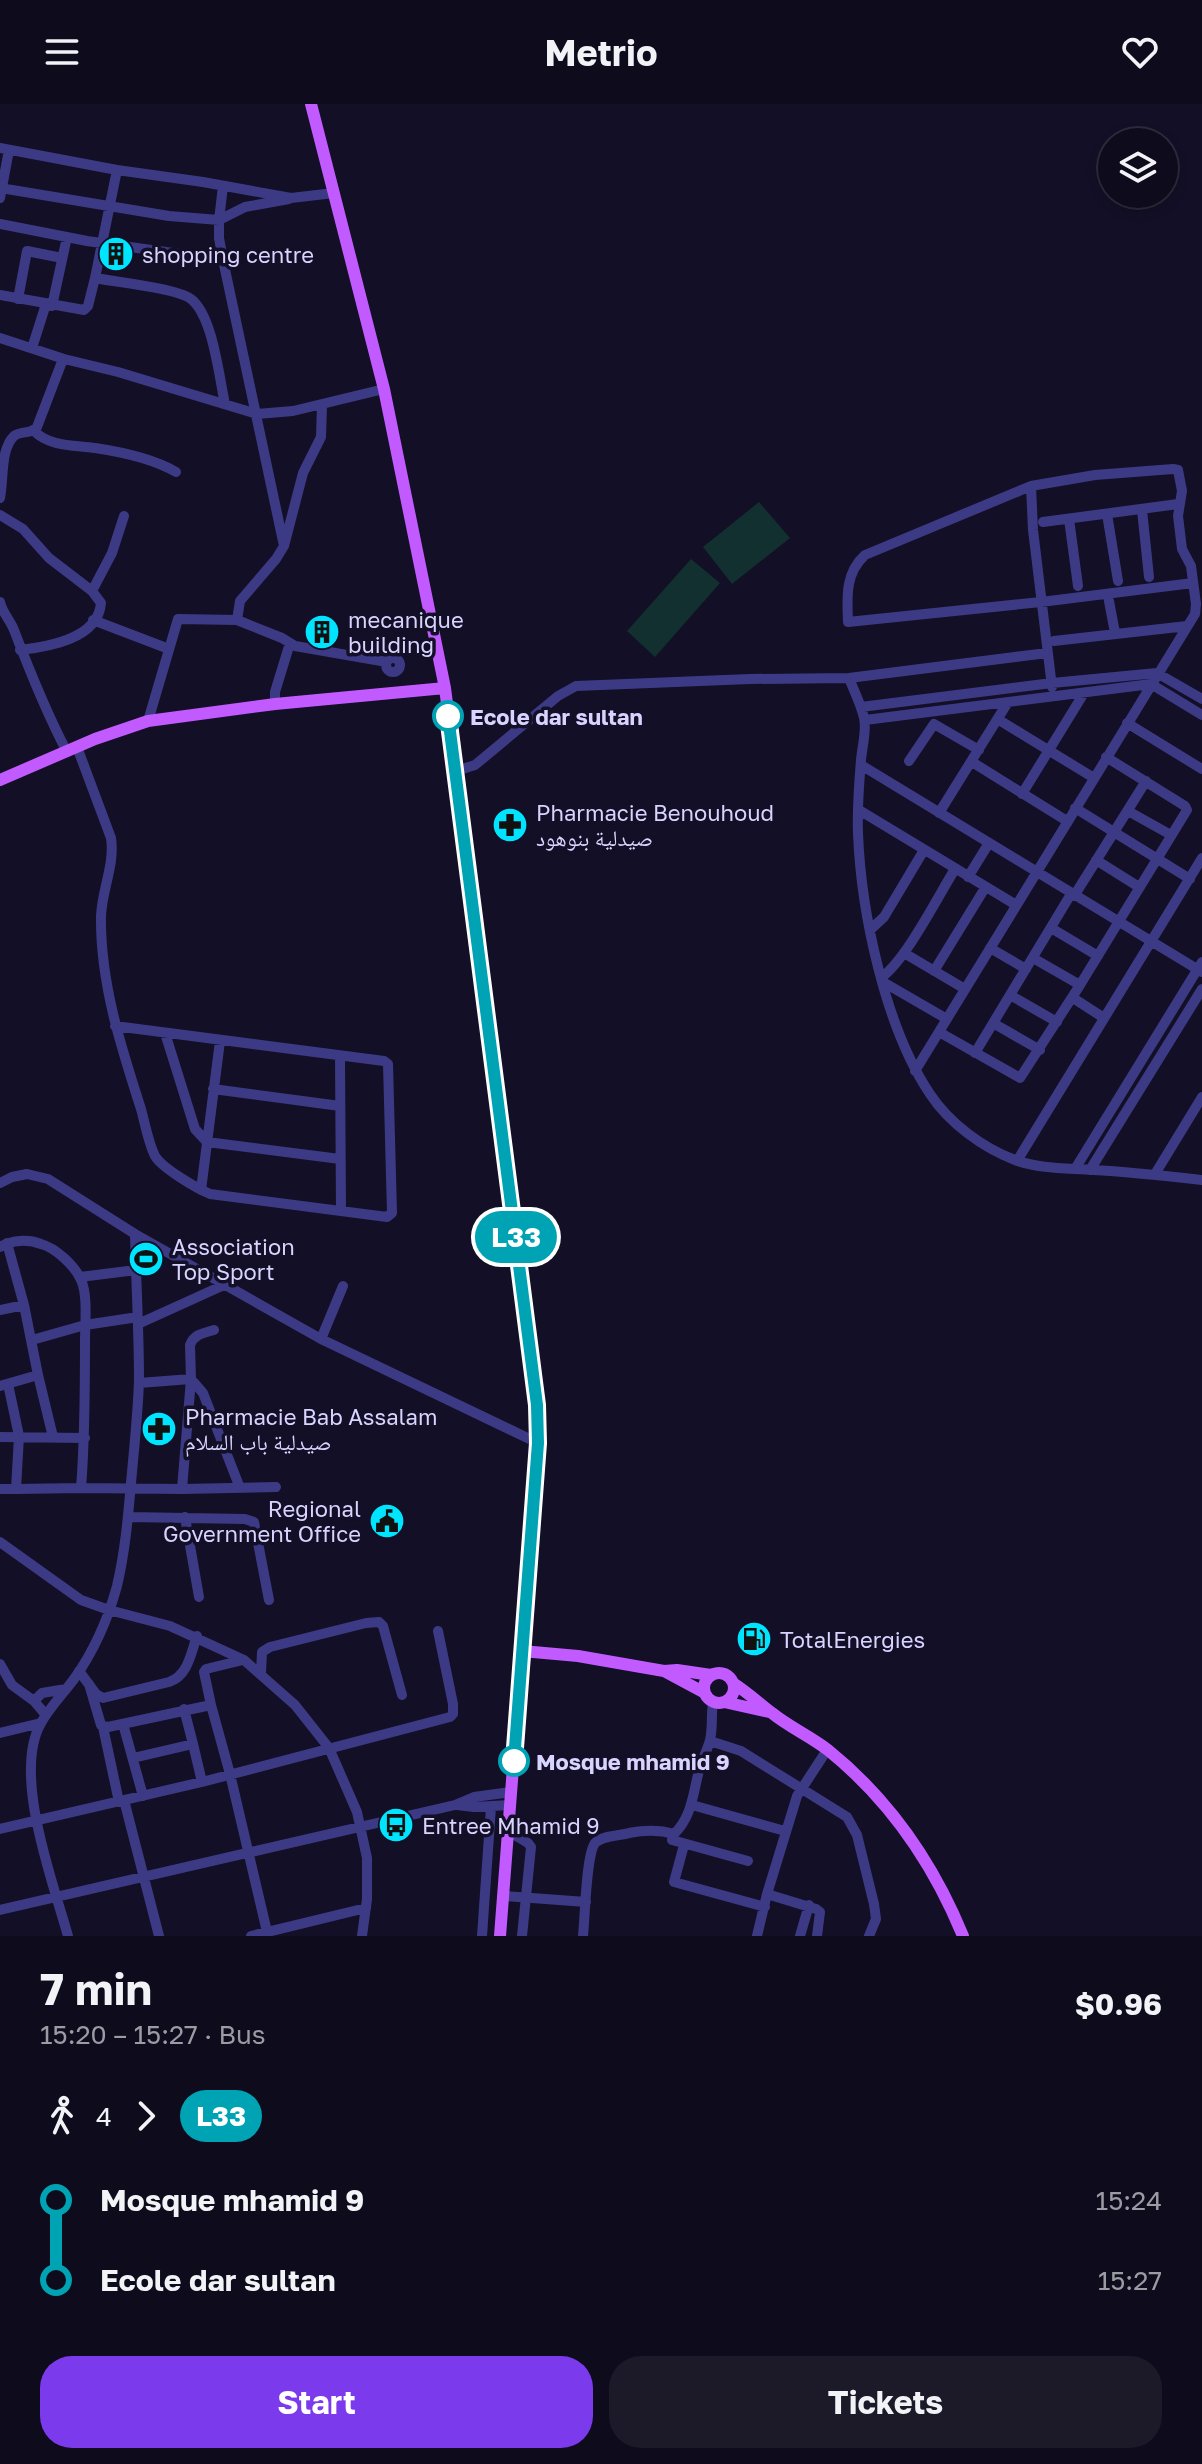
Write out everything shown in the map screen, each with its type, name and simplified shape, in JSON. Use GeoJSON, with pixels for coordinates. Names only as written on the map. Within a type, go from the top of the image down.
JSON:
{"type":"FeatureCollection","features":[{"type":"Feature","properties":{"kind":"main road"},"geometry":{"type":"LineString","coordinates":[[311,104],[384,389],[445,688],[533,1374],[538,1443],[500,1936]]}},
{"type":"Feature","properties":{"kind":"main road"},"geometry":{"type":"LineString","coordinates":[[0,780],[148,721],[275,704],[445,688]]}},
{"type":"Feature","properties":{"kind":"main road"},"geometry":{"type":"LineString","coordinates":[[522,1651],[578,1656],[664,1671],[711,1675],[724,1673],[772,1713],[827,1750],[868,1787],[907,1831],[932,1870],[963,1936]]}},
{"type":"Feature","properties":{"kind":"main road"},"geometry":{"type":"LineString","coordinates":[[664,1671],[714,1699],[772,1713]]}},
{"type":"Feature","properties":{"kind":"main road"},"geometry":{"type":"LineString","coordinates":[[711,1675],[704,1684],[714,1699]]}},
{"type":"Feature","properties":{"kind":"main road"},"geometry":{"type":"LineString","coordinates":[[714,1699],[732,1694],[733,1683]]}},
{"type":"Feature","properties":{"kind":"street"},"geometry":{"type":"LineString","coordinates":[[291,198],[245,207],[219,220],[169,216],[1,191],[5,149],[291,198],[334,193]]}},
{"type":"Feature","properties":{"kind":"street"},"geometry":{"type":"LineString","coordinates":[[0,295],[86,309],[117,170]]}},
{"type":"Feature","properties":{"kind":"street"},"geometry":{"type":"LineString","coordinates":[[223,186],[219,238],[284,546]]}},
{"type":"Feature","properties":{"kind":"street"},"geometry":{"type":"LineString","coordinates":[[0,224],[102,243],[223,260]]}},
{"type":"Feature","properties":{"kind":"street"},"geometry":{"type":"LineString","coordinates":[[18,299],[30,230]]}},
{"type":"Feature","properties":{"kind":"street"},"geometry":{"type":"LineString","coordinates":[[32,348],[49,305],[67,237]]}},
{"type":"Feature","properties":{"kind":"street"},"geometry":{"type":"LineString","coordinates":[[27,251],[62,258]]}},
{"type":"Feature","properties":{"kind":"street"},"geometry":{"type":"LineString","coordinates":[[95,278],[165,291],[190,299],[199,309],[209,332],[225,404]]}},
{"type":"Feature","properties":{"kind":"street"},"geometry":{"type":"LineString","coordinates":[[0,338],[257,414],[282,413],[384,389]]}},
{"type":"Feature","properties":{"kind":"street"},"geometry":{"type":"LineString","coordinates":[[34,431],[63,359]]}},
{"type":"Feature","properties":{"kind":"street"},"geometry":{"type":"LineString","coordinates":[[237,620],[240,601],[284,546],[303,473],[321,437],[322,405]]}},
{"type":"Feature","properties":{"kind":"street"},"geometry":{"type":"LineString","coordinates":[[34,431],[42,438],[59,444],[121,453],[166,466],[176,472]]}},
{"type":"Feature","properties":{"kind":"street"},"geometry":{"type":"LineString","coordinates":[[0,498],[4,450],[17,434],[34,431]]}},
{"type":"Feature","properties":{"kind":"street"},"geometry":{"type":"LineString","coordinates":[[915,1071],[1196,607],[1193,583],[1190,563],[1182,549],[1178,504],[1182,491],[1181,475],[1173,469],[1095,475],[1031,486],[865,555],[853,566],[848,622],[1193,583]]}},
{"type":"Feature","properties":{"kind":"street"},"geometry":{"type":"LineString","coordinates":[[1031,486],[1033,530],[1053,697]]}},
{"type":"Feature","properties":{"kind":"street"},"geometry":{"type":"LineString","coordinates":[[1043,522],[1178,504]]}},
{"type":"Feature","properties":{"kind":"street"},"geometry":{"type":"LineString","coordinates":[[1142,510],[1149,577]]}},
{"type":"Feature","properties":{"kind":"street"},"geometry":{"type":"LineString","coordinates":[[1107,514],[1118,581]]}},
{"type":"Feature","properties":{"kind":"street"},"geometry":{"type":"LineString","coordinates":[[0,515],[23,529],[49,558],[92,591],[101,603],[93,620],[76,636],[62,643],[20,650]]}},
{"type":"Feature","properties":{"kind":"street"},"geometry":{"type":"LineString","coordinates":[[92,591],[112,553],[124,516]]}},
{"type":"Feature","properties":{"kind":"street"},"geometry":{"type":"LineString","coordinates":[[1069,519],[1078,586]]}},
{"type":"Feature","properties":{"kind":"street"},"geometry":{"type":"LineString","coordinates":[[1109,601],[1115,633]]}},
{"type":"Feature","properties":{"kind":"street"},"geometry":{"type":"LineString","coordinates":[[0,606],[72,749],[111,838],[113,853],[102,893],[101,934],[115,1026],[156,1157],[190,1185],[210,1194],[387,1217],[392,1213],[388,1064],[384,1061],[115,1026]]}},
{"type":"Feature","properties":{"kind":"street"},"geometry":{"type":"LineString","coordinates":[[148,721],[178,619],[237,620],[295,646],[387,662]]}},
{"type":"Feature","properties":{"kind":"street"},"geometry":{"type":"LineString","coordinates":[[93,620],[169,649]]}},
{"type":"Feature","properties":{"kind":"street"},"geometry":{"type":"LineString","coordinates":[[1054,641],[1187,626]]}},
{"type":"Feature","properties":{"kind":"street"},"geometry":{"type":"LineString","coordinates":[[275,704],[275,692],[290,643]]}},
{"type":"Feature","properties":{"kind":"street"},"geometry":{"type":"LineString","coordinates":[[456,771],[475,765],[558,696],[576,686],[849,678],[1047,653]]}},
{"type":"Feature","properties":{"kind":"street"},"geometry":{"type":"LineString","coordinates":[[861,707],[1157,673],[1202,699]]}},
{"type":"Feature","properties":{"kind":"street"},"geometry":{"type":"LineString","coordinates":[[849,678],[865,720],[859,810],[861,872],[870,930],[894,1016],[915,1071],[931,1097],[990,1149],[1017,1161],[1053,1168],[1201,1179]]}},
{"type":"Feature","properties":{"kind":"street"},"geometry":{"type":"LineString","coordinates":[[865,720],[1151,684],[1202,715]]}},
{"type":"Feature","properties":{"kind":"street"},"geometry":{"type":"LineString","coordinates":[[1022,794],[1084,693]]}},
{"type":"Feature","properties":{"kind":"street"},"geometry":{"type":"LineString","coordinates":[[939,813],[1008,702]]}},
{"type":"Feature","properties":{"kind":"street"},"geometry":{"type":"LineString","coordinates":[[999,720],[1094,778]]}},
{"type":"Feature","properties":{"kind":"street"},"geometry":{"type":"LineString","coordinates":[[1127,723],[1202,769]]}},
{"type":"Feature","properties":{"kind":"street"},"geometry":{"type":"LineString","coordinates":[[909,761],[934,724],[979,750]]}},
{"type":"Feature","properties":{"kind":"street"},"geometry":{"type":"LineString","coordinates":[[939,1032],[1020,1078],[1073,998],[1186,807],[1106,757]]}},
{"type":"Feature","properties":{"kind":"street"},"geometry":{"type":"LineString","coordinates":[[972,762],[1067,821]]}},
{"type":"Feature","properties":{"kind":"street"},"geometry":{"type":"LineString","coordinates":[[861,765],[1150,942],[1200,968],[1075,1169]]}},
{"type":"Feature","properties":{"kind":"street"},"geometry":{"type":"LineString","coordinates":[[975,1053],[1146,781]]}},
{"type":"Feature","properties":{"kind":"street"},"geometry":{"type":"LineString","coordinates":[[1075,808],[1190,879]]}},
{"type":"Feature","properties":{"kind":"street"},"geometry":{"type":"LineString","coordinates":[[859,810],[1016,905]]}},
{"type":"Feature","properties":{"kind":"street"},"geometry":{"type":"LineString","coordinates":[[1128,811],[1171,835]]}},
{"type":"Feature","properties":{"kind":"street"},"geometry":{"type":"LineString","coordinates":[[968,877],[989,843]]}},
{"type":"Feature","properties":{"kind":"street"},"geometry":{"type":"LineString","coordinates":[[870,930],[884,917],[924,850]]}},
{"type":"Feature","properties":{"kind":"street"},"geometry":{"type":"LineString","coordinates":[[1017,1161],[1202,858]]}},
{"type":"Feature","properties":{"kind":"street"},"geometry":{"type":"LineString","coordinates":[[1096,860],[1139,887]]}},
{"type":"Feature","properties":{"kind":"street"},"geometry":{"type":"LineString","coordinates":[[882,980],[904,953],[955,869]]}},
{"type":"Feature","properties":{"kind":"street"},"geometry":{"type":"LineString","coordinates":[[934,971],[985,888]]}},
{"type":"Feature","properties":{"kind":"street"},"geometry":{"type":"LineString","coordinates":[[1051,928],[1098,956]]}},
{"type":"Feature","properties":{"kind":"street"},"geometry":{"type":"LineString","coordinates":[[990,948],[1026,969]]}},
{"type":"Feature","properties":{"kind":"street"},"geometry":{"type":"LineString","coordinates":[[904,953],[965,989]]}},
{"type":"Feature","properties":{"kind":"street"},"geometry":{"type":"LineString","coordinates":[[1033,958],[1080,985]]}},
{"type":"Feature","properties":{"kind":"street"},"geometry":{"type":"LineString","coordinates":[[882,980],[947,1019]]}},
{"type":"Feature","properties":{"kind":"street"},"geometry":{"type":"LineString","coordinates":[[1090,1170],[1202,989]]}},
{"type":"Feature","properties":{"kind":"street"},"geometry":{"type":"LineString","coordinates":[[1010,995],[1057,1022]]}},
{"type":"Feature","properties":{"kind":"street"},"geometry":{"type":"LineString","coordinates":[[1073,998],[1104,1018]]}},
{"type":"Feature","properties":{"kind":"street"},"geometry":{"type":"LineString","coordinates":[[993,1023],[1040,1050]]}},
{"type":"Feature","properties":{"kind":"street"},"geometry":{"type":"LineString","coordinates":[[165,1033],[195,1129],[207,1142],[340,1159]]}},
{"type":"Feature","properties":{"kind":"street"},"geometry":{"type":"LineString","coordinates":[[201,1190],[220,1041]]}},
{"type":"Feature","properties":{"kind":"street"},"geometry":{"type":"LineString","coordinates":[[340,1057],[341,1211]]}},
{"type":"Feature","properties":{"kind":"street"},"geometry":{"type":"LineString","coordinates":[[213,1089],[340,1106]]}},
{"type":"Feature","properties":{"kind":"street"},"geometry":{"type":"LineString","coordinates":[[1155,1174],[1202,1097]]}},
{"type":"Feature","properties":{"kind":"street"},"geometry":{"type":"LineString","coordinates":[[0,1183],[27,1174],[48,1179],[135,1234],[321,1339],[538,1443]]}},
{"type":"Feature","properties":{"kind":"street"},"geometry":{"type":"LineString","coordinates":[[68,1936],[37,1821],[30,1760],[34,1739],[44,1719],[79,1671],[99,1636],[122,1563],[129,1517],[139,1383],[135,1234]]}},
{"type":"Feature","properties":{"kind":"street"},"geometry":{"type":"LineString","coordinates":[[53,1437],[24,1305],[4,1245],[27,1241],[49,1247],[80,1277],[83,1286],[85,1438],[81,1488]]}},
{"type":"Feature","properties":{"kind":"street"},"geometry":{"type":"LineString","coordinates":[[80,1277],[136,1270]]}},
{"type":"Feature","properties":{"kind":"street"},"geometry":{"type":"LineString","coordinates":[[32,1340],[85,1325],[138,1321],[224,1285]]}},
{"type":"Feature","properties":{"kind":"street"},"geometry":{"type":"LineString","coordinates":[[321,1339],[343,1286]]}},
{"type":"Feature","properties":{"kind":"street"},"geometry":{"type":"LineString","coordinates":[[0,1310],[24,1305]]}},
{"type":"Feature","properties":{"kind":"street"},"geometry":{"type":"LineString","coordinates":[[182,1489],[191,1379],[190,1345],[195,1336],[214,1330]]}},
{"type":"Feature","properties":{"kind":"street"},"geometry":{"type":"LineString","coordinates":[[16,1489],[19,1436],[4,1385],[38,1375]]}},
{"type":"Feature","properties":{"kind":"street"},"geometry":{"type":"LineString","coordinates":[[139,1383],[191,1379]]}},
{"type":"Feature","properties":{"kind":"street"},"geometry":{"type":"LineString","coordinates":[[191,1379],[203,1393],[240,1488]]}},
{"type":"Feature","properties":{"kind":"street"},"geometry":{"type":"LineString","coordinates":[[0,1437],[85,1438]]}},
{"type":"Feature","properties":{"kind":"street"},"geometry":{"type":"LineString","coordinates":[[0,1489],[276,1487]]}},
{"type":"Feature","properties":{"kind":"street"},"geometry":{"type":"LineString","coordinates":[[129,1517],[245,1519],[254,1522],[269,1600]]}},
{"type":"Feature","properties":{"kind":"street"},"geometry":{"type":"LineString","coordinates":[[185,1517],[199,1597]]}},
{"type":"Feature","properties":{"kind":"street"},"geometry":{"type":"LineString","coordinates":[[0,1542],[81,1600],[197,1636],[244,1660],[295,1705],[329,1748],[352,1796],[361,1825],[367,1858],[362,1936]]}},
{"type":"Feature","properties":{"kind":"street"},"geometry":{"type":"LineString","coordinates":[[261,1673],[262,1652],[270,1647],[379,1622],[383,1626],[402,1695]]}},
{"type":"Feature","properties":{"kind":"street"},"geometry":{"type":"LineString","coordinates":[[0,1829],[202,1782],[446,1719],[453,1714],[453,1704],[438,1631]]}},
{"type":"Feature","properties":{"kind":"street"},"geometry":{"type":"LineString","coordinates":[[181,1676],[197,1636]]}},
{"type":"Feature","properties":{"kind":"street"},"geometry":{"type":"LineString","coordinates":[[79,1671],[96,1694],[103,1698],[244,1660]]}},
{"type":"Feature","properties":{"kind":"street"},"geometry":{"type":"LineString","coordinates":[[0,1664],[12,1685],[34,1701],[44,1719]]}},
{"type":"Feature","properties":{"kind":"street"},"geometry":{"type":"LineString","coordinates":[[204,1672],[268,1934]]}},
{"type":"Feature","properties":{"kind":"street"},"geometry":{"type":"LineString","coordinates":[[89,1684],[159,1936]]}},
{"type":"Feature","properties":{"kind":"street"},"geometry":{"type":"LineString","coordinates":[[34,1701],[42,1693],[66,1689]]}},
{"type":"Feature","properties":{"kind":"street"},"geometry":{"type":"LineString","coordinates":[[714,1699],[710,1741],[701,1762],[692,1805],[672,1840],[748,1861]]}},
{"type":"Feature","properties":{"kind":"street"},"geometry":{"type":"LineString","coordinates":[[103,1727],[211,1705]]}},
{"type":"Feature","properties":{"kind":"street"},"geometry":{"type":"LineString","coordinates":[[184,1709],[202,1782]]}},
{"type":"Feature","properties":{"kind":"street"},"geometry":{"type":"LineString","coordinates":[[0,1733],[44,1719]]}},
{"type":"Feature","properties":{"kind":"street"},"geometry":{"type":"LineString","coordinates":[[123,1724],[143,1796]]}},
{"type":"Feature","properties":{"kind":"street"},"geometry":{"type":"LineString","coordinates":[[710,1741],[741,1751],[838,1810],[853,1825],[874,1904],[876,1919],[869,1936]]}},
{"type":"Feature","properties":{"kind":"street"},"geometry":{"type":"LineString","coordinates":[[133,1758],[193,1744]]}},
{"type":"Feature","properties":{"kind":"street"},"geometry":{"type":"LineString","coordinates":[[757,1936],[785,1831],[802,1787],[827,1750]]}},
{"type":"Feature","properties":{"kind":"street"},"geometry":{"type":"LineString","coordinates":[[0,1910],[455,1805],[474,1797],[511,1799]]}},
{"type":"Feature","properties":{"kind":"street"},"geometry":{"type":"LineString","coordinates":[[455,1805],[491,1807],[511,1799]]}},
{"type":"Feature","properties":{"kind":"street"},"geometry":{"type":"LineString","coordinates":[[692,1805],[785,1831]]}},
{"type":"Feature","properties":{"kind":"street"},"geometry":{"type":"LineString","coordinates":[[482,1936],[491,1807]]}},
{"type":"Feature","properties":{"kind":"street"},"geometry":{"type":"LineString","coordinates":[[583,1936],[594,1844],[649,1830],[674,1834]]}},
{"type":"Feature","properties":{"kind":"street"},"geometry":{"type":"LineString","coordinates":[[508,1831],[531,1847],[522,1936]]}},
{"type":"Feature","properties":{"kind":"street"},"geometry":{"type":"LineString","coordinates":[[684,1845],[674,1882],[765,1907]]}},
{"type":"Feature","properties":{"kind":"street"},"geometry":{"type":"LineString","coordinates":[[767,1894],[809,1905],[820,1912],[826,1936]]}},
{"type":"Feature","properties":{"kind":"street"},"geometry":{"type":"LineString","coordinates":[[503,1896],[586,1902]]}},
{"type":"Feature","properties":{"kind":"street"},"geometry":{"type":"LineString","coordinates":[[800,1936],[809,1905]]}},
{"type":"Feature","properties":{"kind":"street"},"geometry":{"type":"LineString","coordinates":[[251,1936],[366,1908]]}},
{"type":"Feature","properties":{"kind":"street"},"geometry":{"type":"LineString","coordinates":[[817,1936],[820,1912]]}},
{"type":"Feature","properties":{"kind":"green space"},"geometry":{"type":"Polygon","coordinates":[[[759,502],[790,538],[732,584],[703,547],[759,502]]]}},
{"type":"Feature","properties":{"kind":"green space"},"geometry":{"type":"Polygon","coordinates":[[[691,559],[720,583],[655,657],[627,631],[691,559]]]}},
{"type":"Feature","properties":{"kind":"bus line","name":"L33"},"geometry":{"type":"LineString","coordinates":[[448,716],[537,1405],[538,1443],[514,1761]]}},
{"type":"Feature","properties":{"kind":"place","name":"shopping centre"},"geometry":{"type":"Point","coordinates":[116,254]}},
{"type":"Feature","properties":{"kind":"place","name":"mecanique building"},"geometry":{"type":"Point","coordinates":[322,632]}},
{"type":"Feature","properties":{"kind":"place","name":"Ecole dar sultan"},"geometry":{"type":"Point","coordinates":[448,716]}},
{"type":"Feature","properties":{"kind":"place","name":"Pharmacie Benouhoud صيدلية بنوهود"},"geometry":{"type":"Point","coordinates":[510,825]}},
{"type":"Feature","properties":{"kind":"place","name":"Association Top Sport"},"geometry":{"type":"Point","coordinates":[146,1259]}},
{"type":"Feature","properties":{"kind":"place","name":"Pharmacie Bab Assalam صيدلية باب السلام"},"geometry":{"type":"Point","coordinates":[159,1429]}},
{"type":"Feature","properties":{"kind":"place","name":"Regional Government Office"},"geometry":{"type":"Point","coordinates":[387,1521]}},
{"type":"Feature","properties":{"kind":"place","name":"TotalEnergies"},"geometry":{"type":"Point","coordinates":[754,1639]}},
{"type":"Feature","properties":{"kind":"place","name":"Mosque mhamid 9"},"geometry":{"type":"Point","coordinates":[514,1761]}},
{"type":"Feature","properties":{"kind":"place","name":"Entree Mhamid 9"},"geometry":{"type":"Point","coordinates":[396,1825]}}]}
